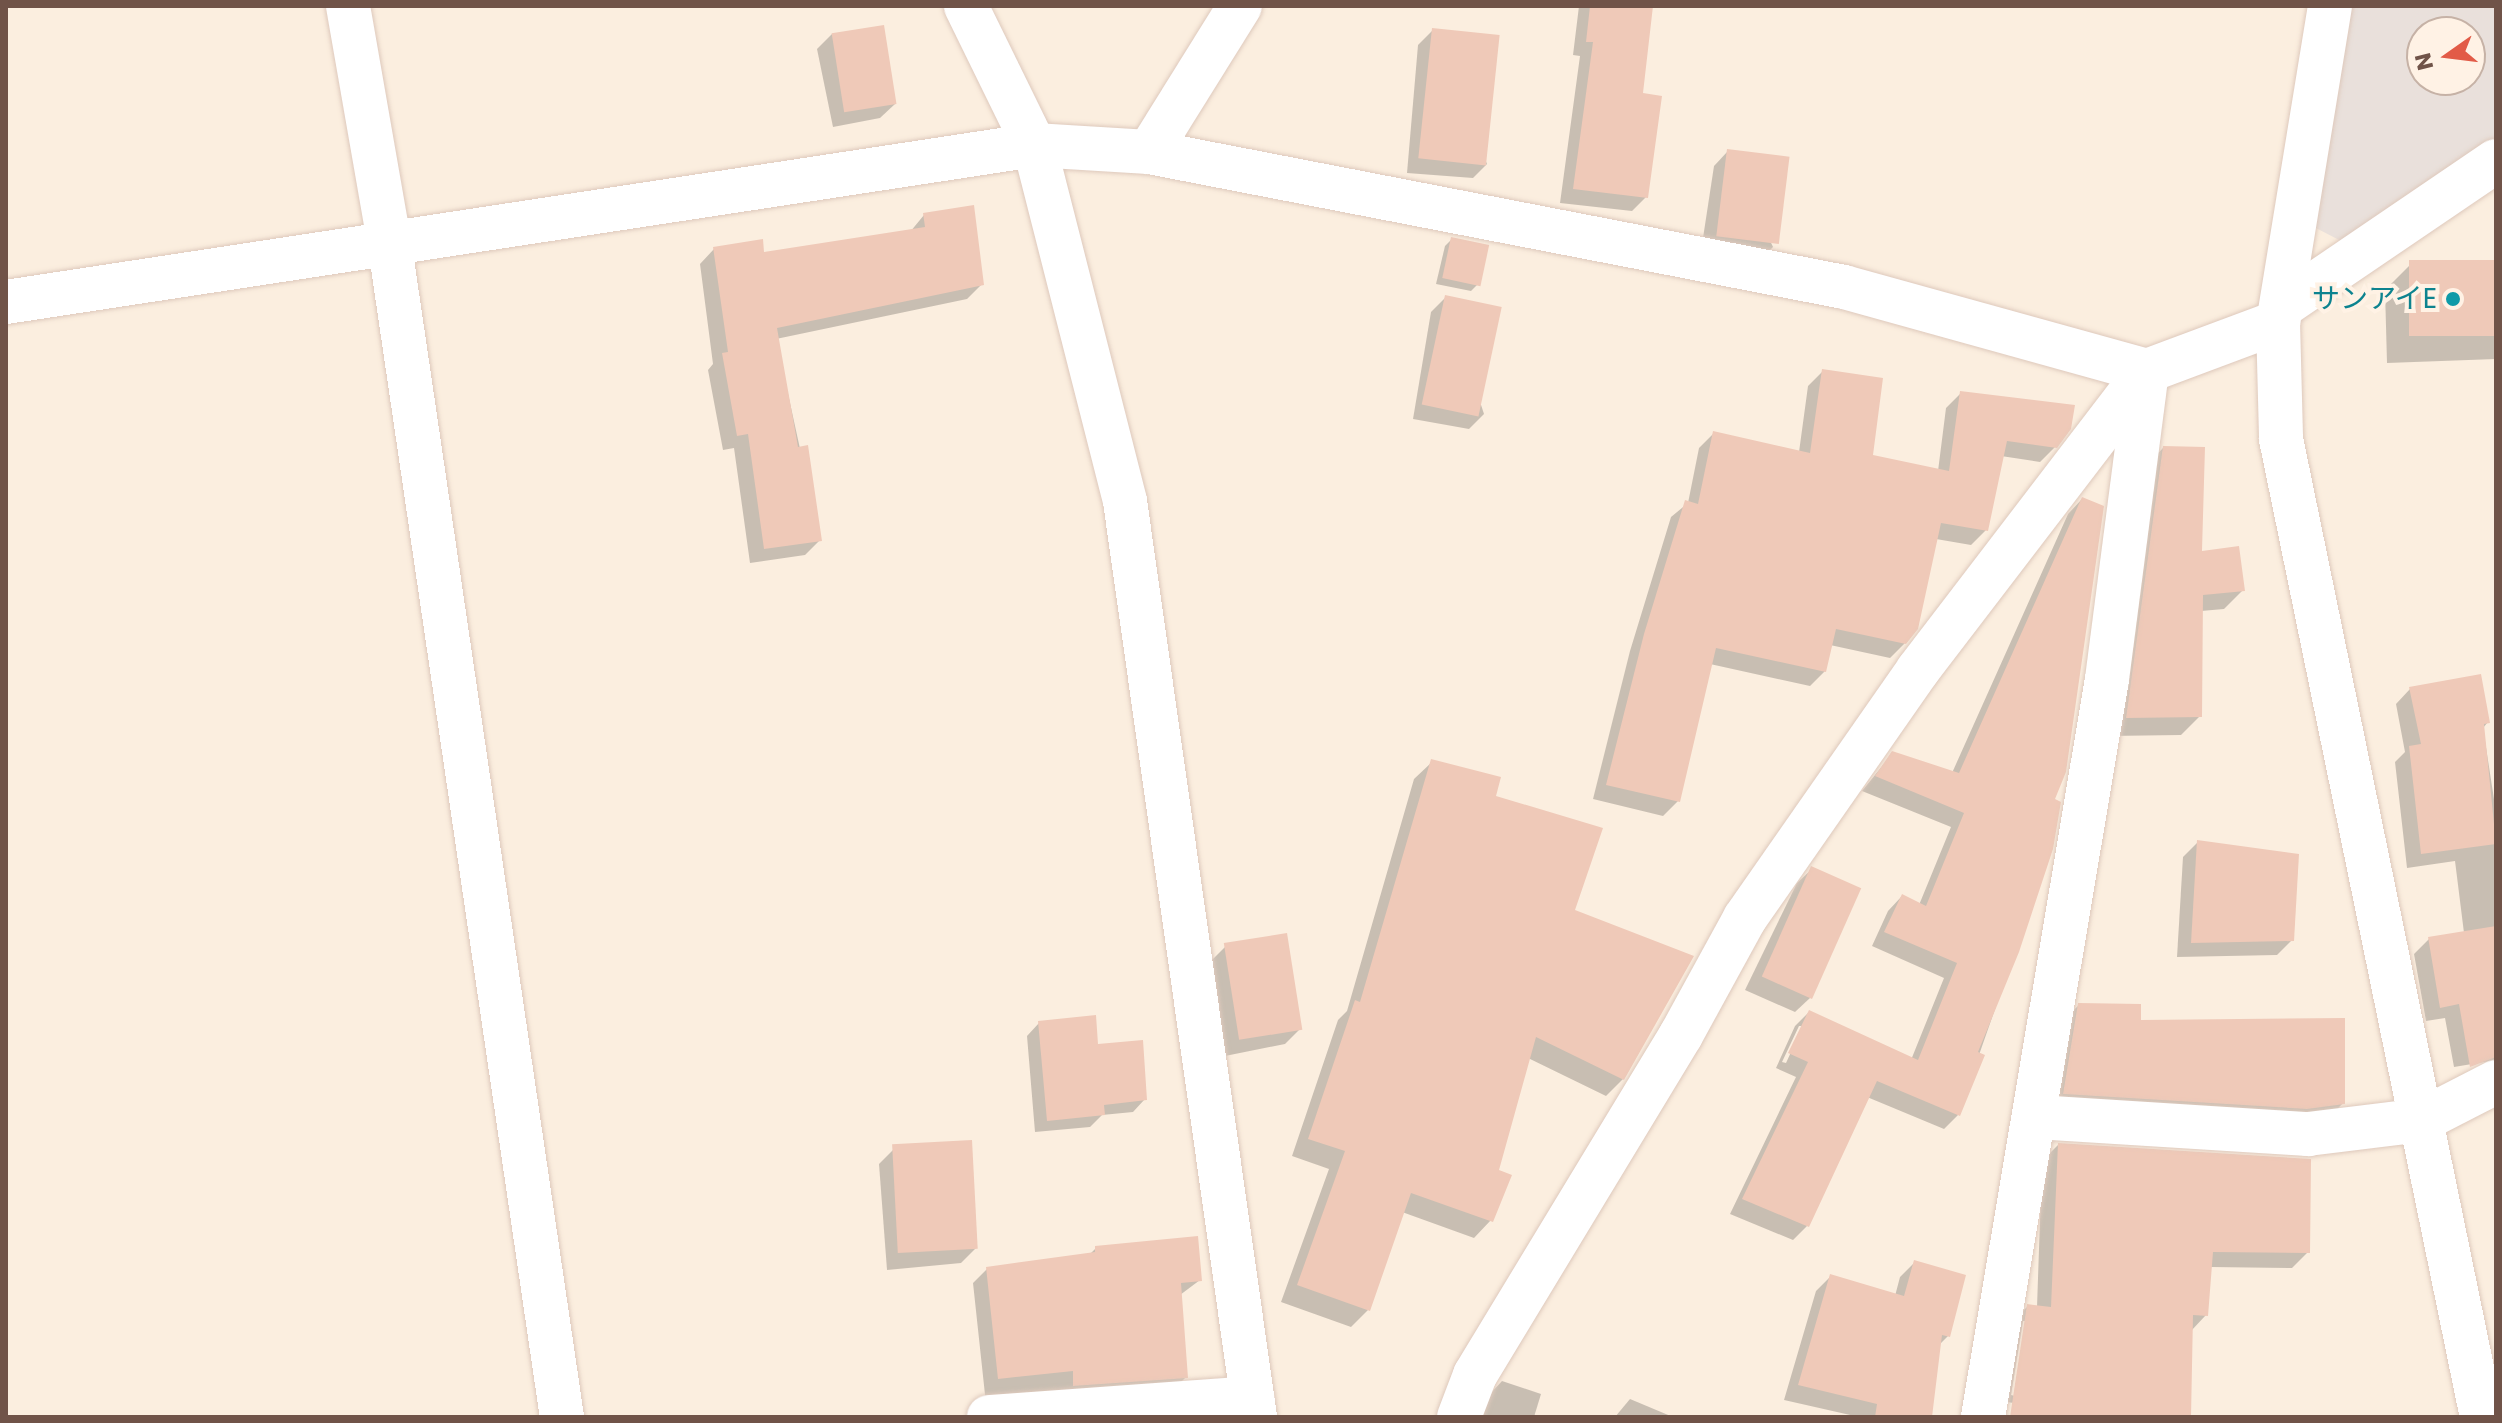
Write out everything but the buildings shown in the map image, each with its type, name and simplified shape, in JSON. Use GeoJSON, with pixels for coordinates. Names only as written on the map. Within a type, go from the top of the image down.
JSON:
{"type":"FeatureCollection","features":[{"type":"Feature","properties":{"kind":"street"},"geometry":{"type":"LineString","coordinates":[[348,6],[389,240],[562,1417]]}},
{"type":"Feature","properties":{"kind":"street"},"geometry":{"type":"LineString","coordinates":[[966,6],[1034,145],[1125,501],[1254,1407],[989,1417]]}},
{"type":"Feature","properties":{"kind":"street"},"geometry":{"type":"LineString","coordinates":[[1149,152],[1240,6]]}},
{"type":"Feature","properties":{"kind":"street"},"geometry":{"type":"LineString","coordinates":[[2330,6],[2281,313],[2281,439],[2482,1417]]}},
{"type":"Feature","properties":{"kind":"street"},"geometry":{"type":"LineString","coordinates":[[6,302],[389,240],[1034,145],[1149,152],[1844,287],[2147,371]]}},
{"type":"Feature","properties":{"kind":"street"},"geometry":{"type":"LineString","coordinates":[[1459,1417],[1475,1375],[1681,1035],[1745,918],[1918,670],[2147,371],[2281,313],[2496,161]]}},
{"type":"Feature","properties":{"kind":"street"},"geometry":{"type":"LineString","coordinates":[[1983,1417],[2036,1117],[2107,679],[2147,371]]}},
{"type":"Feature","properties":{"kind":"street"},"geometry":{"type":"LineString","coordinates":[[2036,1117],[2308,1134],[2422,1120],[2496,1082]]}},
{"type":"Feature","properties":{"kind":"shaded area"},"geometry":{"type":"Polygon","coordinates":[[[2349,6],[2496,6],[2496,141],[2345,243],[2314,227],[2349,6]]]}},
{"type":"Feature","properties":{"kind":"place","name":"サンアイE"},"geometry":{"type":"Point","coordinates":[2453,299]}}]}
